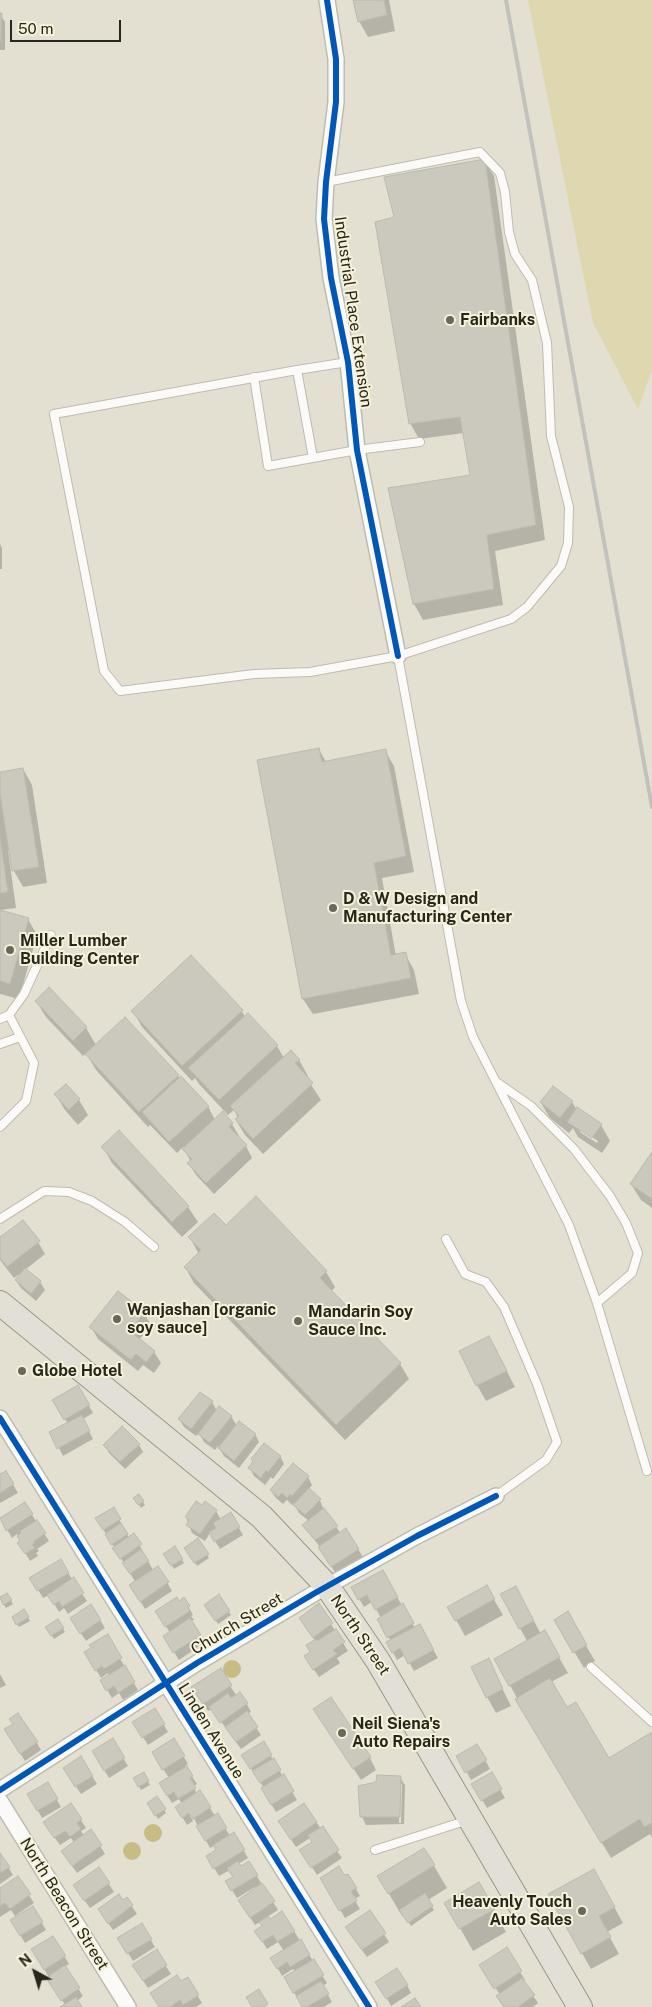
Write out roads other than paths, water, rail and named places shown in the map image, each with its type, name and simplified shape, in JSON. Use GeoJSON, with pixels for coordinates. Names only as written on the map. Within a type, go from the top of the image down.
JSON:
{"type":"FeatureCollection","features":[{"type":"Feature","properties":{"kind":"main road","name":"North Street"},"geometry":{"type":"LineString","coordinates":[[0,1303],[262,1517],[327,1586],[378,1661],[580,2007]]}},
{"type":"Feature","properties":{"kind":"street","name":"Industrial Place Extension"},"geometry":{"type":"LineString","coordinates":[[327,0],[336,58],[336,102],[326,182],[324,220],[330,268],[348,362],[357,450],[398,656]]}},
{"type":"Feature","properties":{"kind":"street","name":"Linden Avenue"},"geometry":{"type":"LineString","coordinates":[[0,1418],[369,2007]]}},
{"type":"Feature","properties":{"kind":"street","name":"Church Street"},"geometry":{"type":"LineString","coordinates":[[0,1790],[166,1685],[197,1663],[416,1536],[496,1496]]}},
{"type":"Feature","properties":{"kind":"street","name":"North Beacon Street"},"geometry":{"type":"LineString","coordinates":[[0,1801],[128,2007]]}},
{"type":"Feature","properties":{"kind":"lane"},"geometry":{"type":"LineString","coordinates":[[326,182],[480,152],[500,173],[505,192],[509,232],[515,254],[532,280],[547,343],[551,436],[569,507],[568,543],[561,566],[527,607],[511,619],[398,656],[310,672],[254,674],[120,691],[104,671],[54,414],[254,377],[348,362]]}},
{"type":"Feature","properties":{"kind":"lane"},"geometry":{"type":"LineString","coordinates":[[297,370],[313,458]]}},
{"type":"Feature","properties":{"kind":"lane"},"geometry":{"type":"LineString","coordinates":[[254,377],[268,466],[357,450],[420,442]]}},
{"type":"Feature","properties":{"kind":"lane"},"geometry":{"type":"LineString","coordinates":[[398,656],[460,1001],[473,1037],[569,1225],[597,1303],[647,1471]]}},
{"type":"Feature","properties":{"kind":"lane"},"geometry":{"type":"LineString","coordinates":[[0,1020],[9,1015],[24,994],[52,935]]}},
{"type":"Feature","properties":{"kind":"lane"},"geometry":{"type":"LineString","coordinates":[[0,1127],[26,1101],[34,1063],[9,1015]]}},
{"type":"Feature","properties":{"kind":"lane"},"geometry":{"type":"LineString","coordinates":[[0,1044],[20,1037]]}},
{"type":"Feature","properties":{"kind":"lane"},"geometry":{"type":"LineString","coordinates":[[495,1081],[531,1106],[574,1149],[610,1196],[626,1223],[638,1253],[632,1273],[597,1303]]}},
{"type":"Feature","properties":{"kind":"lane"},"geometry":{"type":"LineString","coordinates":[[0,1219],[44,1191],[69,1192],[92,1201],[125,1222],[154,1247]]}},
{"type":"Feature","properties":{"kind":"lane"},"geometry":{"type":"LineString","coordinates":[[446,1238],[464,1274],[486,1282],[504,1307],[537,1384],[557,1442],[546,1460],[496,1496]]}},
{"type":"Feature","properties":{"kind":"lane"},"geometry":{"type":"LineString","coordinates":[[591,1667],[652,1722]]}},
{"type":"Feature","properties":{"kind":"lane"},"geometry":{"type":"LineString","coordinates":[[375,1850],[471,1820]]}},
{"type":"Feature","properties":{"kind":"railway"},"geometry":{"type":"LineString","coordinates":[[506,0],[652,807]]}},
{"type":"Feature","properties":{"kind":"place","name":"Fairbanks"},"geometry":{"type":"Point","coordinates":[450,320]}},
{"type":"Feature","properties":{"kind":"place","name":"D & W Design and Manufacturing Center"},"geometry":{"type":"Point","coordinates":[333,908]}},
{"type":"Feature","properties":{"kind":"place","name":"Miller Lumber Building Center"},"geometry":{"type":"Point","coordinates":[10,950]}},
{"type":"Feature","properties":{"kind":"place","name":"Wanjashan [organic soy sauce]"},"geometry":{"type":"Point","coordinates":[117,1319]}},
{"type":"Feature","properties":{"kind":"place","name":"Mandarin Soy Sauce Inc."},"geometry":{"type":"Point","coordinates":[298,1321]}},
{"type":"Feature","properties":{"kind":"place","name":"Globe Hotel"},"geometry":{"type":"Point","coordinates":[22,1371]}},
{"type":"Feature","properties":{"kind":"place","name":"Neil Siena's Auto Repairs"},"geometry":{"type":"Point","coordinates":[342,1733]}},
{"type":"Feature","properties":{"kind":"place","name":"Heavenly Touch Auto Sales"},"geometry":{"type":"Point","coordinates":[582,1911]}}]}
